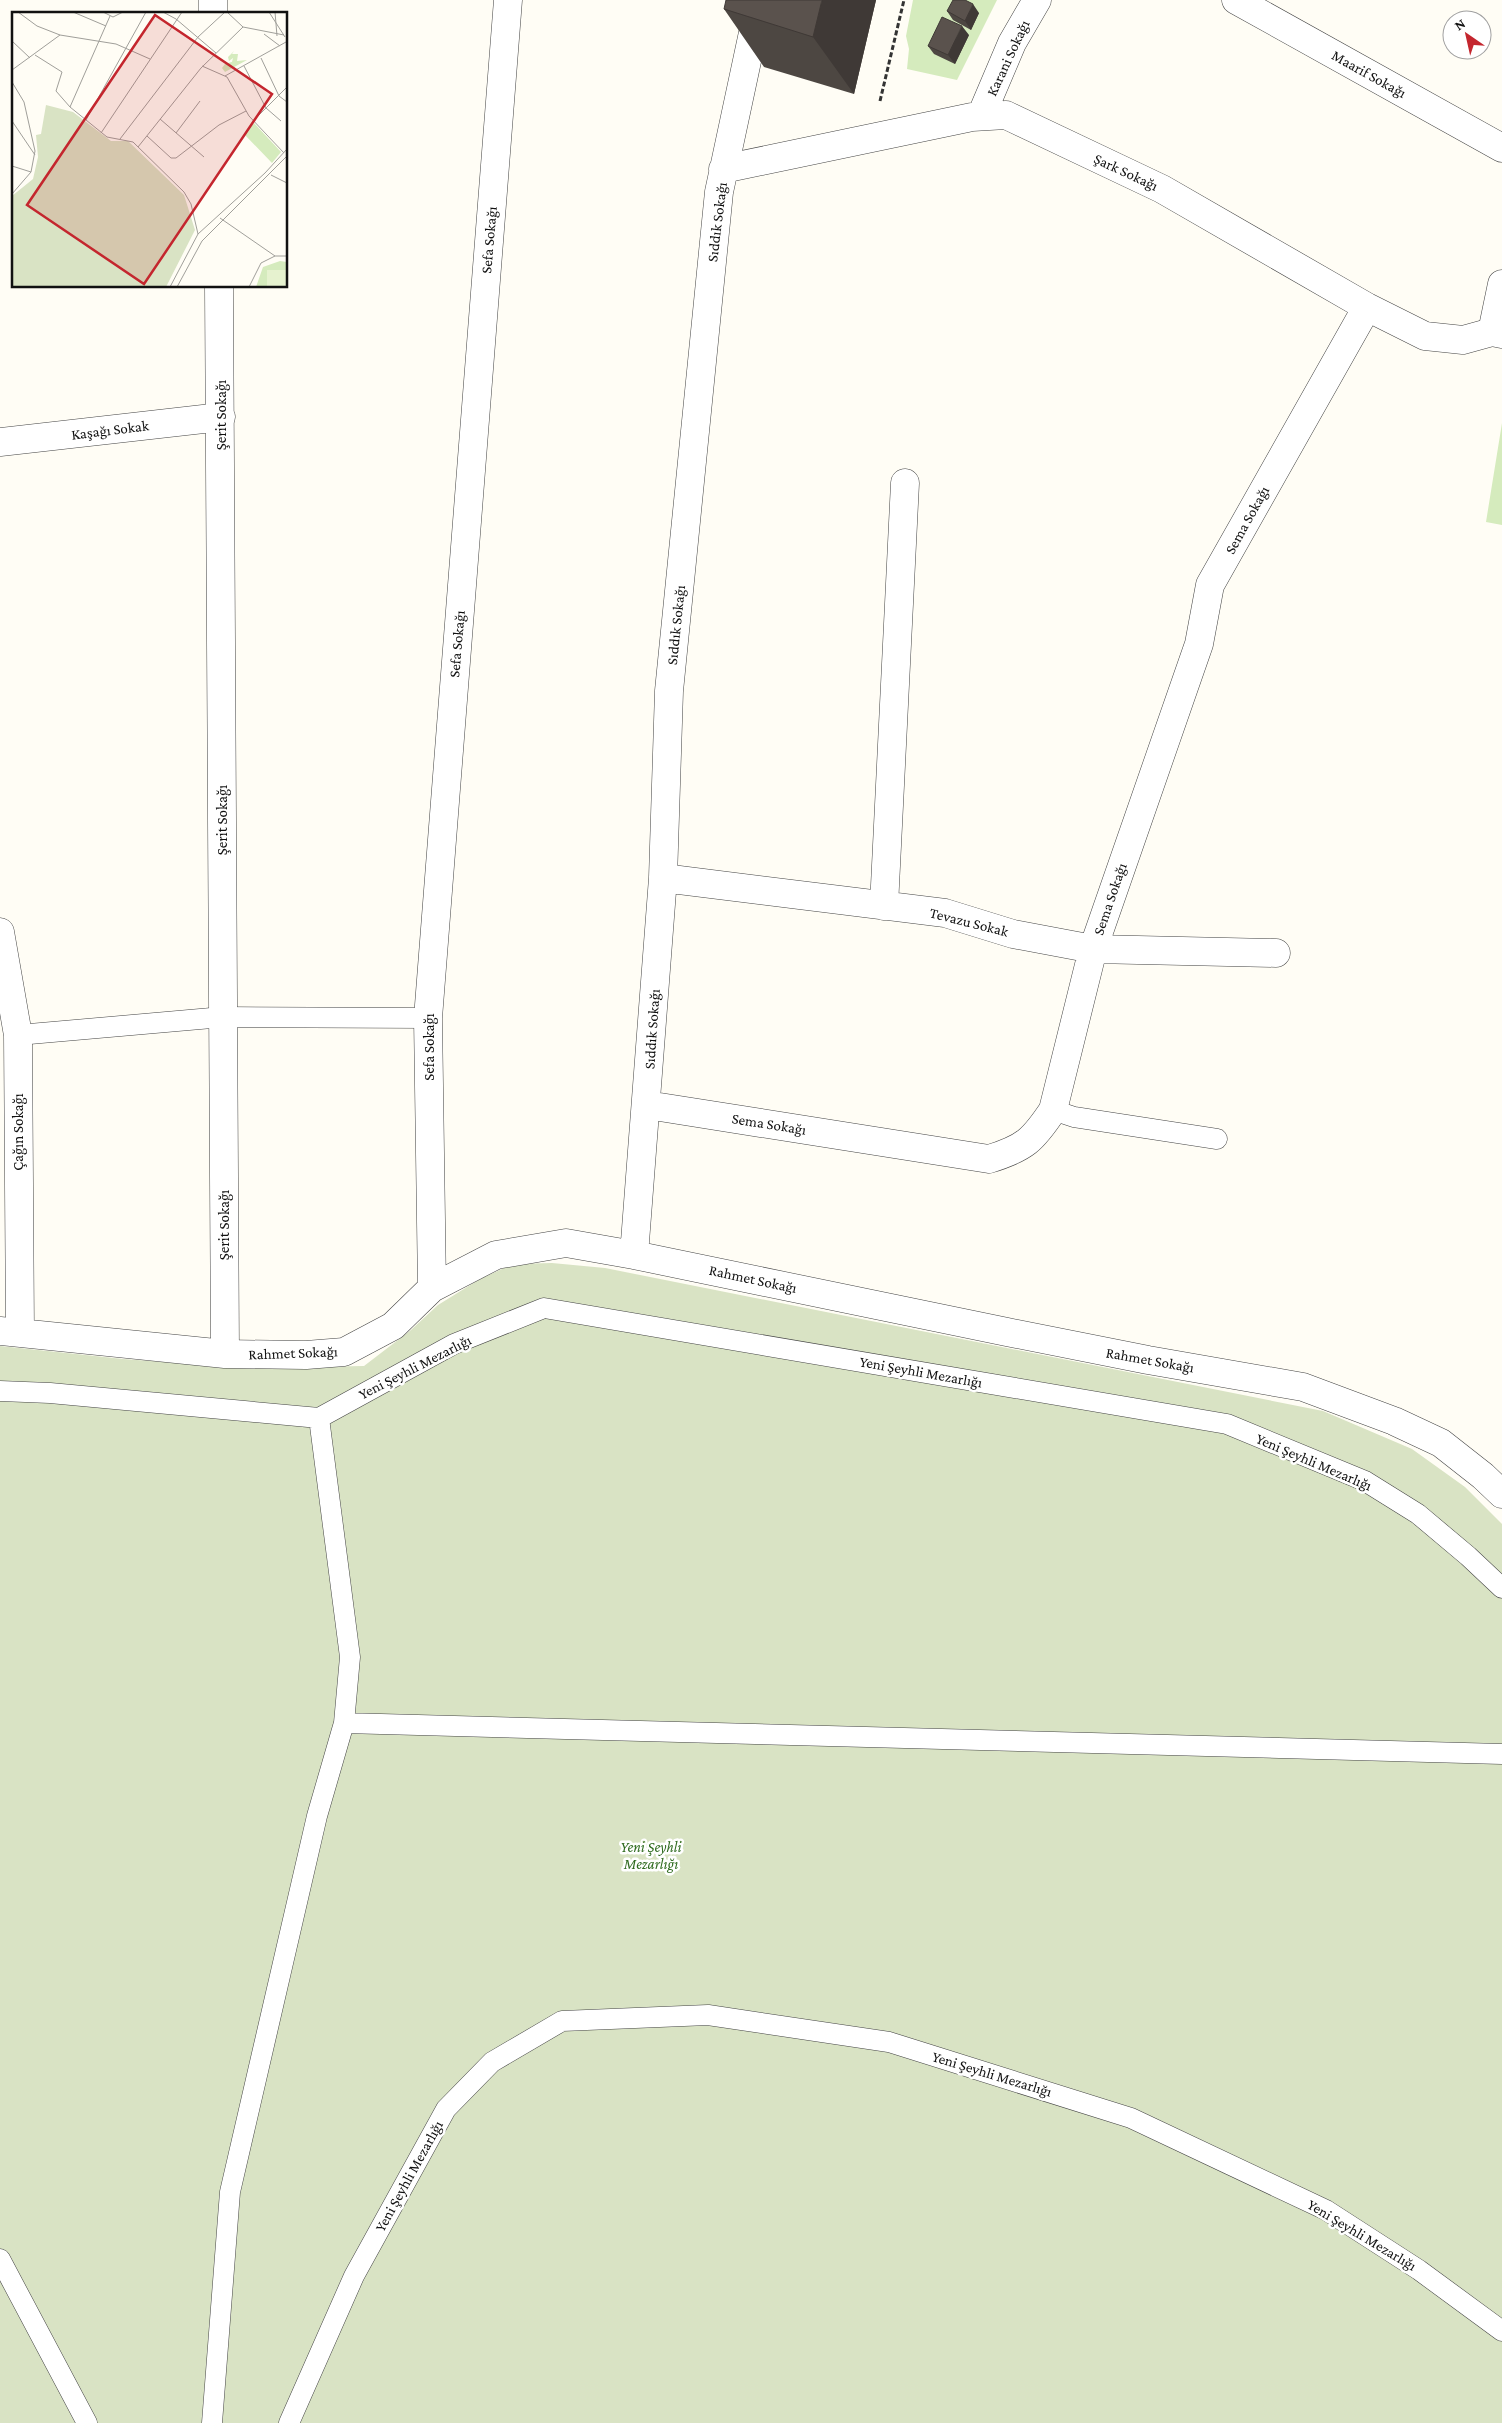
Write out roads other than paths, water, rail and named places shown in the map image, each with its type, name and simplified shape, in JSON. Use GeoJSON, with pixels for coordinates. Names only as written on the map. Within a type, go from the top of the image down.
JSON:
{"type":"FeatureCollection","features":[{"type":"Feature","properties":{"kind":"street","name":"Sefa Sokağı"},"geometry":{"type":"LineString","coordinates":[[432,1288],[428,1018],[508,0]]}},
{"type":"Feature","properties":{"kind":"street","name":"Sıddık Sokağı"},"geometry":{"type":"LineString","coordinates":[[634,1255],[663,878],[669,691],[719,192],[760,0]]}},
{"type":"Feature","properties":{"kind":"street","name":"Karani Sokağı"},"geometry":{"type":"LineString","coordinates":[[981,116],[1012,43],[1037,0]]}},
{"type":"Feature","properties":{"kind":"street","name":"Maarif Sokağı"},"geometry":{"type":"LineString","coordinates":[[1236,0],[1502,148]]}},
{"type":"Feature","properties":{"kind":"street","name":"Şark Sokağı"},"geometry":{"type":"LineString","coordinates":[[724,169],[981,116],[1006,115],[1162,188],[1367,307],[1425,336],[1463,340],[1497,333]]}},
{"type":"Feature","properties":{"kind":"street"},"geometry":{"type":"LineString","coordinates":[[1497,333],[1502,284]]}},
{"type":"Feature","properties":{"kind":"street","name":"Şerit Sokağı"},"geometry":{"type":"LineString","coordinates":[[219,288],[225,1354]]}},
{"type":"Feature","properties":{"kind":"street","name":"Sema Sokağı"},"geometry":{"type":"LineString","coordinates":[[647,1105],[990,1159],[1016,1150],[1039,1132],[1053,1110],[1093,949],[1199,644],[1210,585],[1367,307]]}},
{"type":"Feature","properties":{"kind":"street","name":"Kaşağı Sokak"},"geometry":{"type":"LineString","coordinates":[[0,442],[221,417]]}},
{"type":"Feature","properties":{"kind":"street"},"geometry":{"type":"LineString","coordinates":[[884,906],[906,483]]}},
{"type":"Feature","properties":{"kind":"street","name":"Tevazu Sokak"},"geometry":{"type":"LineString","coordinates":[[663,878],[945,914],[1013,934],[1093,949],[1276,953]]}},
{"type":"Feature","properties":{"kind":"street","name":"Çağın Sokağı"},"geometry":{"type":"LineString","coordinates":[[0,932],[18,1035],[10,1332]]}},
{"type":"Feature","properties":{"kind":"street","name":"Rahmet Sokağı"},"geometry":{"type":"LineString","coordinates":[[10,1332],[225,1354],[306,1355],[344,1352],[393,1326],[432,1288],[496,1255],[566,1243],[634,1255],[1101,1351],[1303,1386],[1394,1421],[1441,1443],[1483,1476],[1502,1494]]}},
{"type":"Feature","properties":{"kind":"lane"},"geometry":{"type":"LineString","coordinates":[[18,1035],[222,1018],[428,1018]]}},
{"type":"Feature","properties":{"kind":"lane"},"geometry":{"type":"LineString","coordinates":[[1053,1110],[1074,1117],[1217,1138]]}},
{"type":"Feature","properties":{"kind":"lane","name":"Yeni Şeyhli Mezarlığı"},"geometry":{"type":"LineString","coordinates":[[319,1418],[454,1344],[544,1308],[1226,1424],[1365,1481],[1418,1514],[1468,1556],[1502,1588]]}},
{"type":"Feature","properties":{"kind":"lane"},"geometry":{"type":"LineString","coordinates":[[0,1390],[319,1418],[350,1657],[344,1723],[317,1816],[230,2192],[212,2423]]}},
{"type":"Feature","properties":{"kind":"lane"},"geometry":{"type":"LineString","coordinates":[[344,1723],[1502,1754]]}},
{"type":"Feature","properties":{"kind":"lane","name":"Yeni Şeyhli Mezarlığı"},"geometry":{"type":"LineString","coordinates":[[289,2423],[354,2276],[446,2109],[492,2062],[562,2021],[708,2015],[889,2042],[1131,2118],[1326,2210],[1419,2270],[1502,2331]]}},
{"type":"Feature","properties":{"kind":"lane"},"geometry":{"type":"LineString","coordinates":[[0,2259],[87,2423]]}}]}
